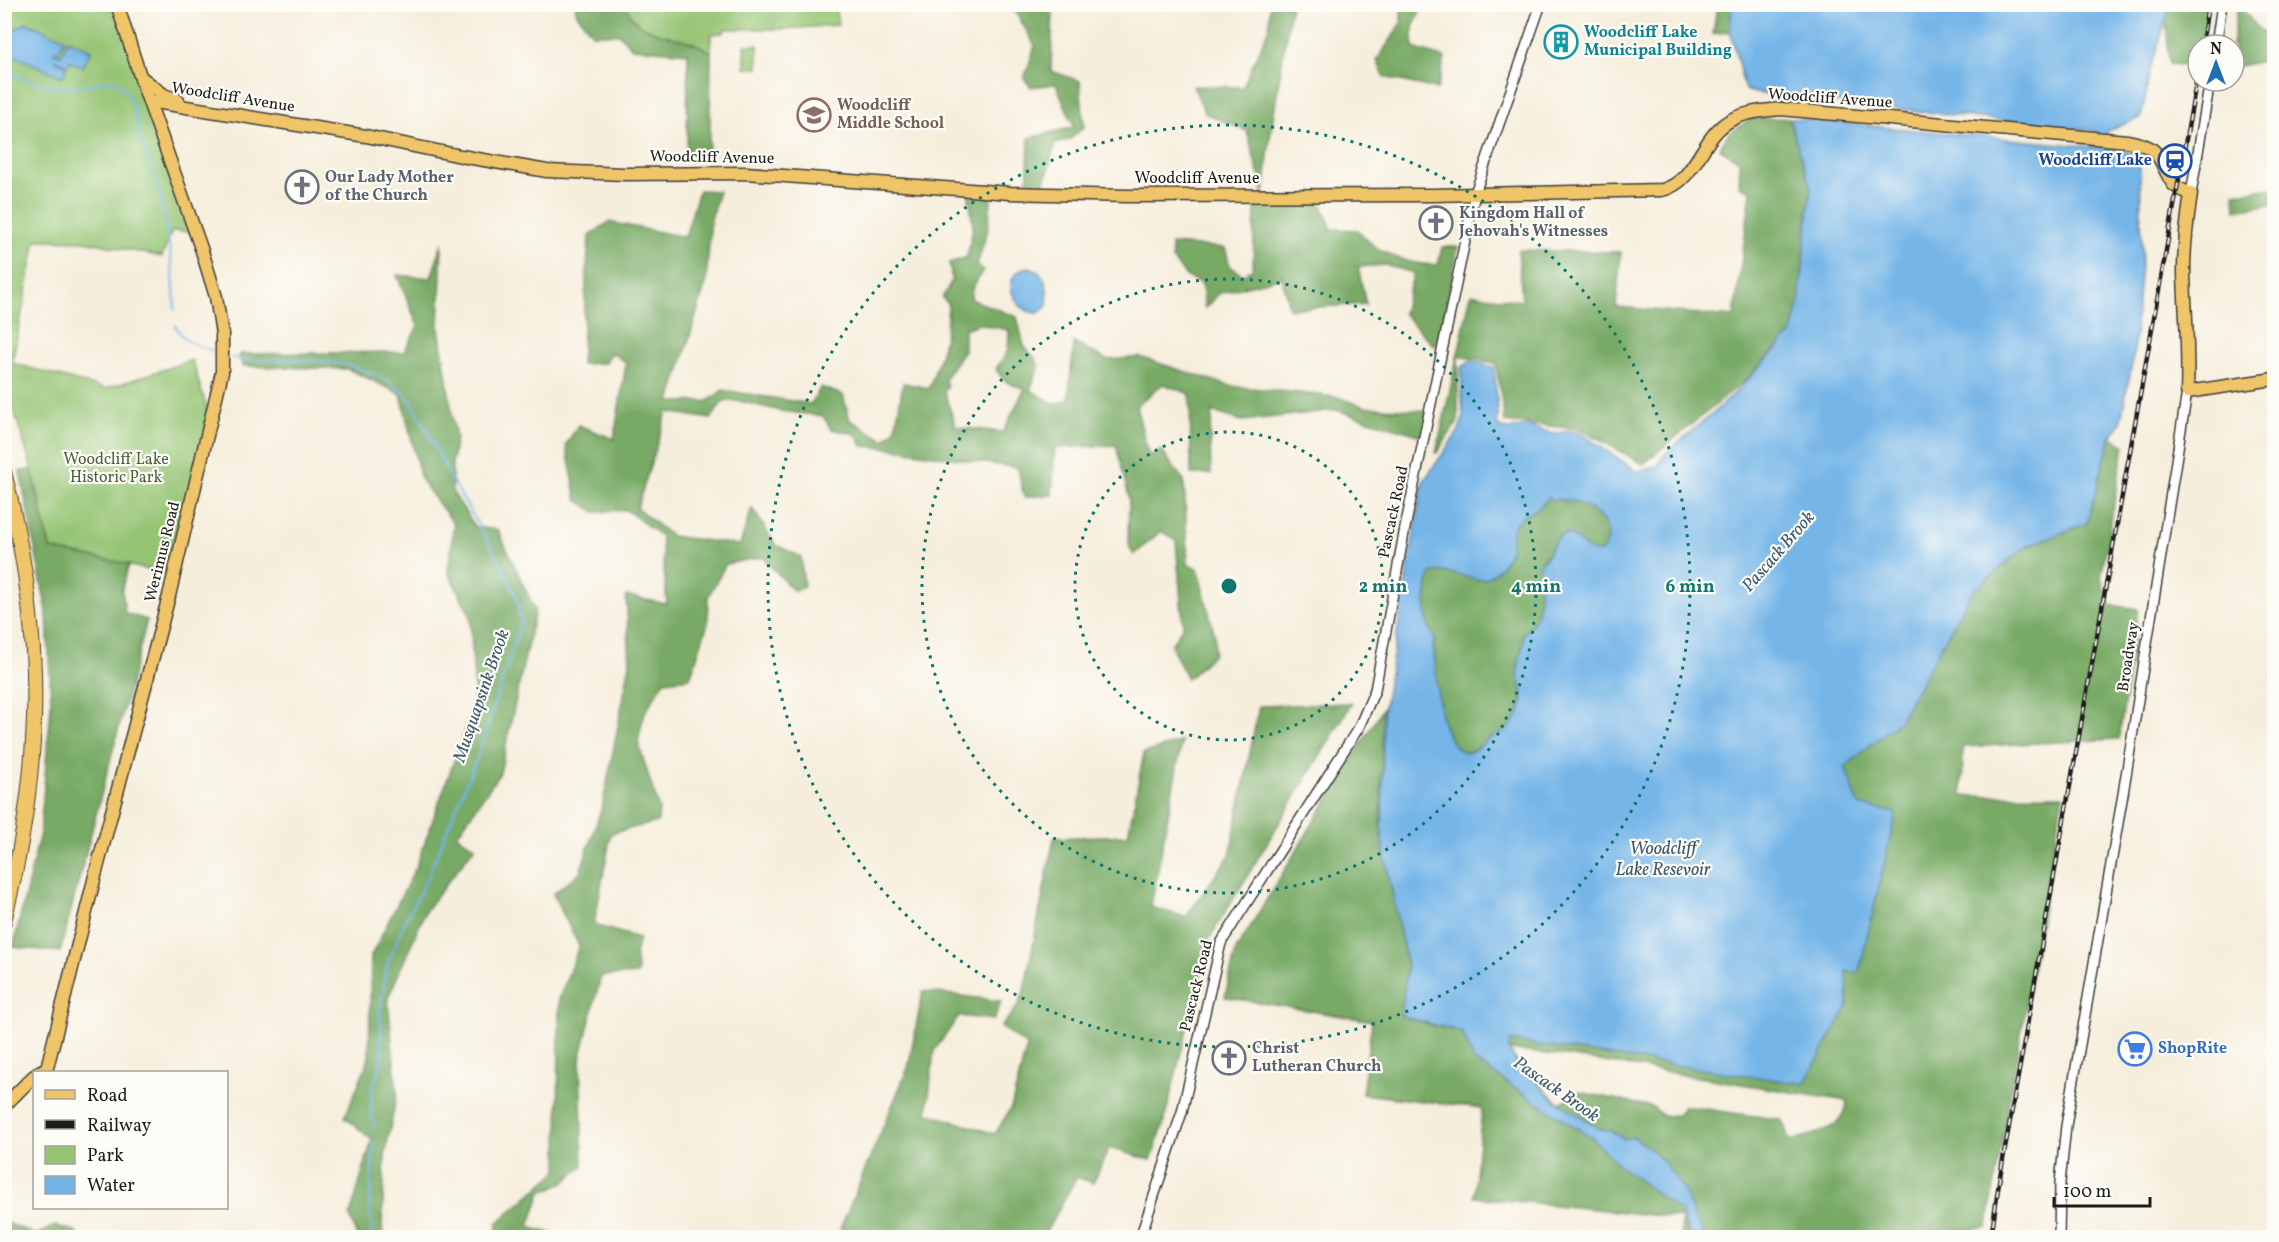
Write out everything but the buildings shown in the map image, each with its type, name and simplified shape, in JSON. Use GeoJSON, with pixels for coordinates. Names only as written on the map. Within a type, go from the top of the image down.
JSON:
{"type":"FeatureCollection","features":[{"type":"Feature","properties":{"kind":"highway"},"geometry":{"type":"LineString","coordinates":[[4,472],[20,538],[28,585],[34,643],[35,714],[27,819],[4,921]]}},
{"type":"Feature","properties":{"kind":"main road","name":"Werimus Road"},"geometry":{"type":"LineString","coordinates":[[41,1071],[47,1068],[169,596],[222,372],[222,334],[216,297],[117,4]]}},
{"type":"Feature","properties":{"kind":"main road"},"geometry":{"type":"LineString","coordinates":[[140,77],[164,95],[183,101],[195,109]]}},
{"type":"Feature","properties":{"kind":"main road","name":"Woodcliff Avenue"},"geometry":{"type":"LineString","coordinates":[[149,101],[362,135],[461,156],[548,171],[625,174],[678,172],[758,174],[1042,194],[1433,195],[1651,192],[1670,188],[1685,177],[1718,130],[1733,119],[1761,111],[1781,109],[2144,144],[2153,148],[2173,184],[2178,189],[2191,194]]}},
{"type":"Feature","properties":{"kind":"main road"},"geometry":{"type":"LineString","coordinates":[[170,156],[164,118],[167,113],[180,106]]}},
{"type":"Feature","properties":{"kind":"main road","name":"Broadway"},"geometry":{"type":"LineString","coordinates":[[2187,392],[2188,335],[2184,260],[2191,194]]}},
{"type":"Feature","properties":{"kind":"main road"},"geometry":{"type":"LineString","coordinates":[[2187,392],[2274,379]]}},
{"type":"Feature","properties":{"kind":"main road"},"geometry":{"type":"LineString","coordinates":[[4,1106],[33,1077]]}},
{"type":"Feature","properties":{"kind":"street","name":"Pascack Road"},"geometry":{"type":"LineString","coordinates":[[1140,1238],[1182,1112],[1221,943],[1359,727],[1371,701],[1475,193],[1541,4]]}},
{"type":"Feature","properties":{"kind":"street"},"geometry":{"type":"LineString","coordinates":[[2218,33],[2222,4]]}},
{"type":"Feature","properties":{"kind":"street","name":"Broadway"},"geometry":{"type":"LineString","coordinates":[[2191,194],[2208,93]]}},
{"type":"Feature","properties":{"kind":"street","name":"Broadway"},"geometry":{"type":"LineString","coordinates":[[2059,1238],[2060,1184],[2066,1126],[2123,794],[2187,392]]}},
{"type":"Feature","properties":{"kind":"green space","name":"Woodcliff Lake Historic Park"},"geometry":{"type":"Polygon","coordinates":[[[4,5],[117,5],[196,232],[172,231],[162,257],[85,241],[36,240],[12,363],[105,389],[192,360],[211,421],[174,575],[50,549],[32,469],[5,382],[4,5]]]}},
{"type":"Feature","properties":{"kind":"green space"},"geometry":{"type":"Polygon","coordinates":[[[575,5],[626,5],[630,15],[644,27],[693,43],[711,52],[708,155],[690,155],[687,152],[688,53],[632,48],[619,34],[592,34],[577,14],[575,5]]]}},
{"type":"Feature","properties":{"kind":"green space"},"geometry":{"type":"Polygon","coordinates":[[[626,5],[835,5],[838,25],[785,29],[724,29],[724,33],[711,34],[711,52],[693,43],[653,32],[636,22],[626,5]]]}},
{"type":"Feature","properties":{"kind":"green space"},"geometry":{"type":"Polygon","coordinates":[[[1012,5],[1053,5],[1051,71],[1080,81],[1084,127],[1069,140],[1055,144],[1042,194],[1027,193],[1029,138],[1074,127],[1056,84],[1031,87],[1024,79],[1035,46],[1012,5]]]}},
{"type":"Feature","properties":{"kind":"green space"},"geometry":{"type":"Polygon","coordinates":[[[1270,5],[1291,5],[1270,138],[1264,195],[1247,131],[1206,114],[1193,86],[1243,87],[1269,28],[1270,5]]]}},
{"type":"Feature","properties":{"kind":"green space"},"geometry":{"type":"Polygon","coordinates":[[[1401,5],[1424,5],[1413,27],[1413,48],[1445,58],[1437,89],[1384,77],[1377,60],[1401,24],[1401,5]]]}},
{"type":"Feature","properties":{"kind":"green space"},"geometry":{"type":"Polygon","coordinates":[[[1717,5],[1732,5],[1730,31],[1713,34],[1717,5]]]}},
{"type":"Feature","properties":{"kind":"green space"},"geometry":{"type":"Polygon","coordinates":[[[2170,5],[2209,5],[2204,33],[2186,33],[2186,66],[2169,64],[2166,19],[2170,5]]]}},
{"type":"Feature","properties":{"kind":"green space"},"geometry":{"type":"Polygon","coordinates":[[[2238,5],[2262,32],[2274,31],[2274,63],[2263,61],[2246,65],[2246,33],[2234,33],[2238,5]]]}},
{"type":"Feature","properties":{"kind":"green space"},"geometry":{"type":"Polygon","coordinates":[[[745,45],[758,45],[758,68],[745,68],[745,45]]]}},
{"type":"Feature","properties":{"kind":"green space"},"geometry":{"type":"Polygon","coordinates":[[[1789,118],[1811,188],[1799,304],[1792,333],[1742,383],[1643,464],[1581,429],[1505,422],[1496,363],[1458,356],[1458,421],[1436,454],[1471,294],[1522,301],[1518,250],[1621,252],[1616,307],[1734,317],[1751,191],[1739,186],[1740,161],[1719,148],[1728,134],[1750,119],[1789,118]]]}},
{"type":"Feature","properties":{"kind":"green space"},"geometry":{"type":"Polygon","coordinates":[[[2274,188],[2274,204],[2236,210],[2235,193],[2274,188]]]}},
{"type":"Feature","properties":{"kind":"green space"},"geometry":{"type":"Polygon","coordinates":[[[968,189],[992,191],[988,229],[977,265],[983,270],[972,289],[971,299],[1017,317],[1024,346],[1035,358],[1039,367],[1030,390],[1055,404],[1068,400],[1074,343],[1107,360],[1140,357],[1230,386],[1338,397],[1366,407],[1431,411],[1425,437],[1336,410],[1242,421],[1213,412],[1210,432],[1211,474],[1191,474],[1190,394],[1163,384],[1136,406],[1149,456],[1161,450],[1184,481],[1188,564],[1198,568],[1215,637],[1214,654],[1187,679],[1171,645],[1183,626],[1176,541],[1161,531],[1134,555],[1128,544],[1129,498],[1116,445],[1055,448],[1052,495],[1024,497],[1018,468],[862,446],[856,434],[831,429],[823,416],[781,411],[740,401],[723,401],[711,419],[667,412],[637,508],[671,536],[740,545],[752,508],[776,545],[801,557],[804,587],[794,591],[762,557],[726,564],[708,597],[708,623],[690,678],[664,681],[644,714],[638,742],[659,809],[658,822],[611,833],[594,925],[639,938],[635,954],[638,974],[601,976],[580,1059],[583,1166],[563,1183],[541,1192],[529,1227],[557,1235],[556,1237],[496,1238],[497,1223],[558,1170],[559,999],[579,946],[553,894],[580,872],[603,804],[630,663],[626,596],[667,604],[661,536],[626,510],[595,512],[577,500],[566,445],[578,425],[614,439],[626,363],[611,352],[605,363],[581,364],[589,236],[609,222],[685,237],[699,190],[719,191],[711,219],[706,283],[670,402],[708,401],[723,390],[811,404],[821,387],[843,395],[850,420],[884,440],[895,430],[903,383],[929,388],[945,337],[948,303],[942,298],[952,280],[949,263],[967,257],[973,227],[968,189]],[[979,324],[964,329],[964,350],[945,378],[947,387],[944,391],[956,427],[1003,432],[1025,388],[1008,383],[996,369],[1008,351],[1009,330],[979,324]]]}},
{"type":"Feature","properties":{"kind":"green space"},"geometry":{"type":"Polygon","coordinates":[[[1320,201],[1332,229],[1358,230],[1374,246],[1394,257],[1415,263],[1438,265],[1442,247],[1458,247],[1441,330],[1434,346],[1403,313],[1414,273],[1386,265],[1358,267],[1366,304],[1289,309],[1282,277],[1220,293],[1205,308],[1202,284],[1186,276],[1172,259],[1171,244],[1225,248],[1230,266],[1243,275],[1253,268],[1255,205],[1320,201]]]}},
{"type":"Feature","properties":{"kind":"green space"},"geometry":{"type":"Polygon","coordinates":[[[442,243],[439,328],[456,439],[452,461],[452,491],[475,527],[498,530],[535,610],[500,773],[457,835],[475,847],[426,910],[388,998],[397,1094],[385,1154],[382,1228],[386,1237],[357,1237],[350,1216],[372,1140],[345,1117],[369,1058],[371,956],[416,867],[475,702],[470,615],[448,572],[454,524],[421,480],[401,394],[348,369],[242,366],[239,354],[404,352],[418,326],[397,275],[431,278],[442,243]]]}},
{"type":"Feature","properties":{"kind":"green space"},"geometry":{"type":"Polygon","coordinates":[[[2111,436],[2124,445],[2101,578],[2109,605],[2138,609],[2119,739],[1963,747],[1962,796],[2063,795],[1987,1227],[1904,1238],[1681,1237],[1682,1218],[1474,1197],[1482,1108],[1362,1094],[1372,1021],[1225,997],[1236,950],[1383,708],[1381,836],[1407,966],[1401,1016],[1434,1026],[1498,1039],[1847,971],[1859,972],[1895,813],[1859,805],[1844,767],[1899,721],[1971,593],[2025,547],[2087,523],[2111,436]],[[1509,1050],[1523,1070],[1560,1103],[1580,1092],[1653,1107],[1663,1116],[1677,1115],[1685,1106],[1782,1120],[1790,1141],[1818,1133],[1835,1125],[1845,1111],[1847,1101],[1573,1057],[1509,1050]]]}},
{"type":"Feature","properties":{"kind":"green space"},"geometry":{"type":"Polygon","coordinates":[[[32,469],[50,549],[129,564],[122,589],[125,613],[147,620],[60,952],[13,947],[40,833],[51,705],[47,612],[20,471],[32,469]]]}},
{"type":"Feature","properties":{"kind":"green space"},"geometry":{"type":"Polygon","coordinates":[[[1549,497],[1552,500],[1562,499],[1574,502],[1595,513],[1607,531],[1607,541],[1601,552],[1596,552],[1587,549],[1569,534],[1561,535],[1542,559],[1538,610],[1530,627],[1523,634],[1518,674],[1522,689],[1519,713],[1514,724],[1506,732],[1491,738],[1475,750],[1465,753],[1447,734],[1442,721],[1433,646],[1435,639],[1427,616],[1429,576],[1433,572],[1447,571],[1489,577],[1509,555],[1512,531],[1516,523],[1549,497]]]}},
{"type":"Feature","properties":{"kind":"green space"},"geometry":{"type":"Polygon","coordinates":[[[1352,703],[1209,939],[1163,1126],[1151,1160],[1109,1148],[1093,1183],[1077,1177],[1043,1237],[863,1238],[840,1229],[908,1068],[923,991],[1001,1001],[994,1020],[959,1016],[934,1051],[927,1113],[995,1134],[1011,1108],[1027,1046],[1001,1027],[1018,1006],[1024,991],[1054,838],[1128,835],[1144,753],[1182,741],[1151,907],[1186,917],[1230,855],[1259,706],[1352,703]]]}},
{"type":"Feature","properties":{"kind":"green space"},"geometry":{"type":"Polygon","coordinates":[[[8,1223],[36,1235],[54,1226],[75,1231],[78,1237],[5,1237],[5,1224],[8,1223]]]}},
{"type":"Feature","properties":{"kind":"water","name":"Woodcliff Lake Resevoir"},"geometry":{"type":"Polygon","coordinates":[[[1732,5],[2170,5],[2151,67],[2140,118],[2107,131],[2105,148],[2135,153],[2140,168],[2142,252],[2133,359],[2120,425],[2111,436],[2087,523],[2025,547],[1971,593],[1899,721],[1845,767],[1859,805],[1896,813],[1859,972],[1847,971],[1848,1006],[1804,1084],[1510,1041],[1509,1049],[1516,1062],[1555,1100],[1600,1129],[1610,1130],[1624,1139],[1633,1137],[1647,1146],[1665,1163],[1684,1191],[1696,1222],[1706,1237],[1690,1237],[1681,1212],[1618,1165],[1594,1139],[1474,1061],[1462,1032],[1401,1016],[1407,966],[1382,841],[1383,713],[1423,482],[1458,432],[1463,419],[1461,368],[1471,361],[1494,367],[1497,424],[1500,428],[1529,426],[1554,434],[1568,431],[1579,432],[1637,471],[1658,466],[1667,452],[1729,399],[1792,333],[1799,304],[1811,188],[1789,118],[2094,147],[2095,131],[1755,93],[1745,90],[1730,31],[1732,5]],[[1549,497],[1516,523],[1507,557],[1498,570],[1487,578],[1476,579],[1447,572],[1433,572],[1429,577],[1427,616],[1435,639],[1433,646],[1442,721],[1447,734],[1465,753],[1500,734],[1512,724],[1520,712],[1523,697],[1518,666],[1523,634],[1534,620],[1539,602],[1540,563],[1561,535],[1569,534],[1587,549],[1596,552],[1601,552],[1607,541],[1607,531],[1595,513],[1574,502],[1562,499],[1552,500],[1549,497]]]}},
{"type":"Feature","properties":{"kind":"water"},"geometry":{"type":"Polygon","coordinates":[[[27,23],[65,39],[58,52],[54,53],[61,55],[68,40],[91,50],[83,67],[70,61],[68,65],[54,60],[67,66],[63,77],[14,56],[10,35],[15,29],[27,23]]]}},
{"type":"Feature","properties":{"kind":"water"},"geometry":{"type":"Polygon","coordinates":[[[1028,267],[1039,272],[1047,287],[1047,306],[1039,313],[1030,312],[1022,307],[1012,293],[1013,278],[1019,271],[1028,267]]]}},
{"type":"Feature","properties":{"kind":"waterway","name":"Musquapsink Brook"},"geometry":{"type":"LineString","coordinates":[[4,70],[23,79],[53,86],[74,87],[112,81],[122,86],[127,92],[162,205],[171,259],[175,310]]}},
{"type":"Feature","properties":{"kind":"waterway","name":"Musquapsink Brook"},"geometry":{"type":"LineString","coordinates":[[175,325],[182,336],[201,347],[214,351]]}},
{"type":"Feature","properties":{"kind":"waterway","name":"Musquapsink Brook"},"geometry":{"type":"LineString","coordinates":[[231,357],[250,361],[299,360],[352,366],[385,379],[399,389],[412,402],[453,482],[496,555],[516,596],[521,622],[478,755],[426,881],[405,921],[386,968],[380,1012],[382,1058],[372,1091],[371,1115],[375,1127]]}},
{"type":"Feature","properties":{"kind":"waterway","name":"Musquapsink Brook"},"geometry":{"type":"LineString","coordinates":[[372,1238],[370,1201],[374,1142]]}},
{"type":"Feature","properties":{"kind":"railway"},"geometry":{"type":"LineString","coordinates":[[2204,33],[2208,4]]}},
{"type":"Feature","properties":{"kind":"railway"},"geometry":{"type":"LineString","coordinates":[[1991,1238],[1999,1182],[2194,93]]}},
{"type":"Feature","properties":{"kind":"place","name":"Woodcliff Lake Municipal Building"},"geometry":{"type":"Point","coordinates":[1561,42]}},
{"type":"Feature","properties":{"kind":"place","name":"Woodcliff Middle School"},"geometry":{"type":"Point","coordinates":[814,115]}},
{"type":"Feature","properties":{"kind":"place","name":"Woodcliff Lake"},"geometry":{"type":"Point","coordinates":[2175,161]}},
{"type":"Feature","properties":{"kind":"place","name":"Our Lady Mother of the Church"},"geometry":{"type":"Point","coordinates":[302,187]}},
{"type":"Feature","properties":{"kind":"place","name":"Kingdom Hall of Jehovah's Witnesses"},"geometry":{"type":"Point","coordinates":[1436,223]}},
{"type":"Feature","properties":{"kind":"place","name":"ShopRite"},"geometry":{"type":"Point","coordinates":[2135,1049]}},
{"type":"Feature","properties":{"kind":"place","name":"Christ Lutheran Church"},"geometry":{"type":"Point","coordinates":[1229,1058]}},
{"type":"Feature","properties":{"kind":"water label","name":"Pascack Brook"},"geometry":{"type":"Point","coordinates":[1779,552]}},
{"type":"Feature","properties":{"kind":"water label","name":"Pascack Brook"},"geometry":{"type":"Point","coordinates":[1556,1090]}}]}
